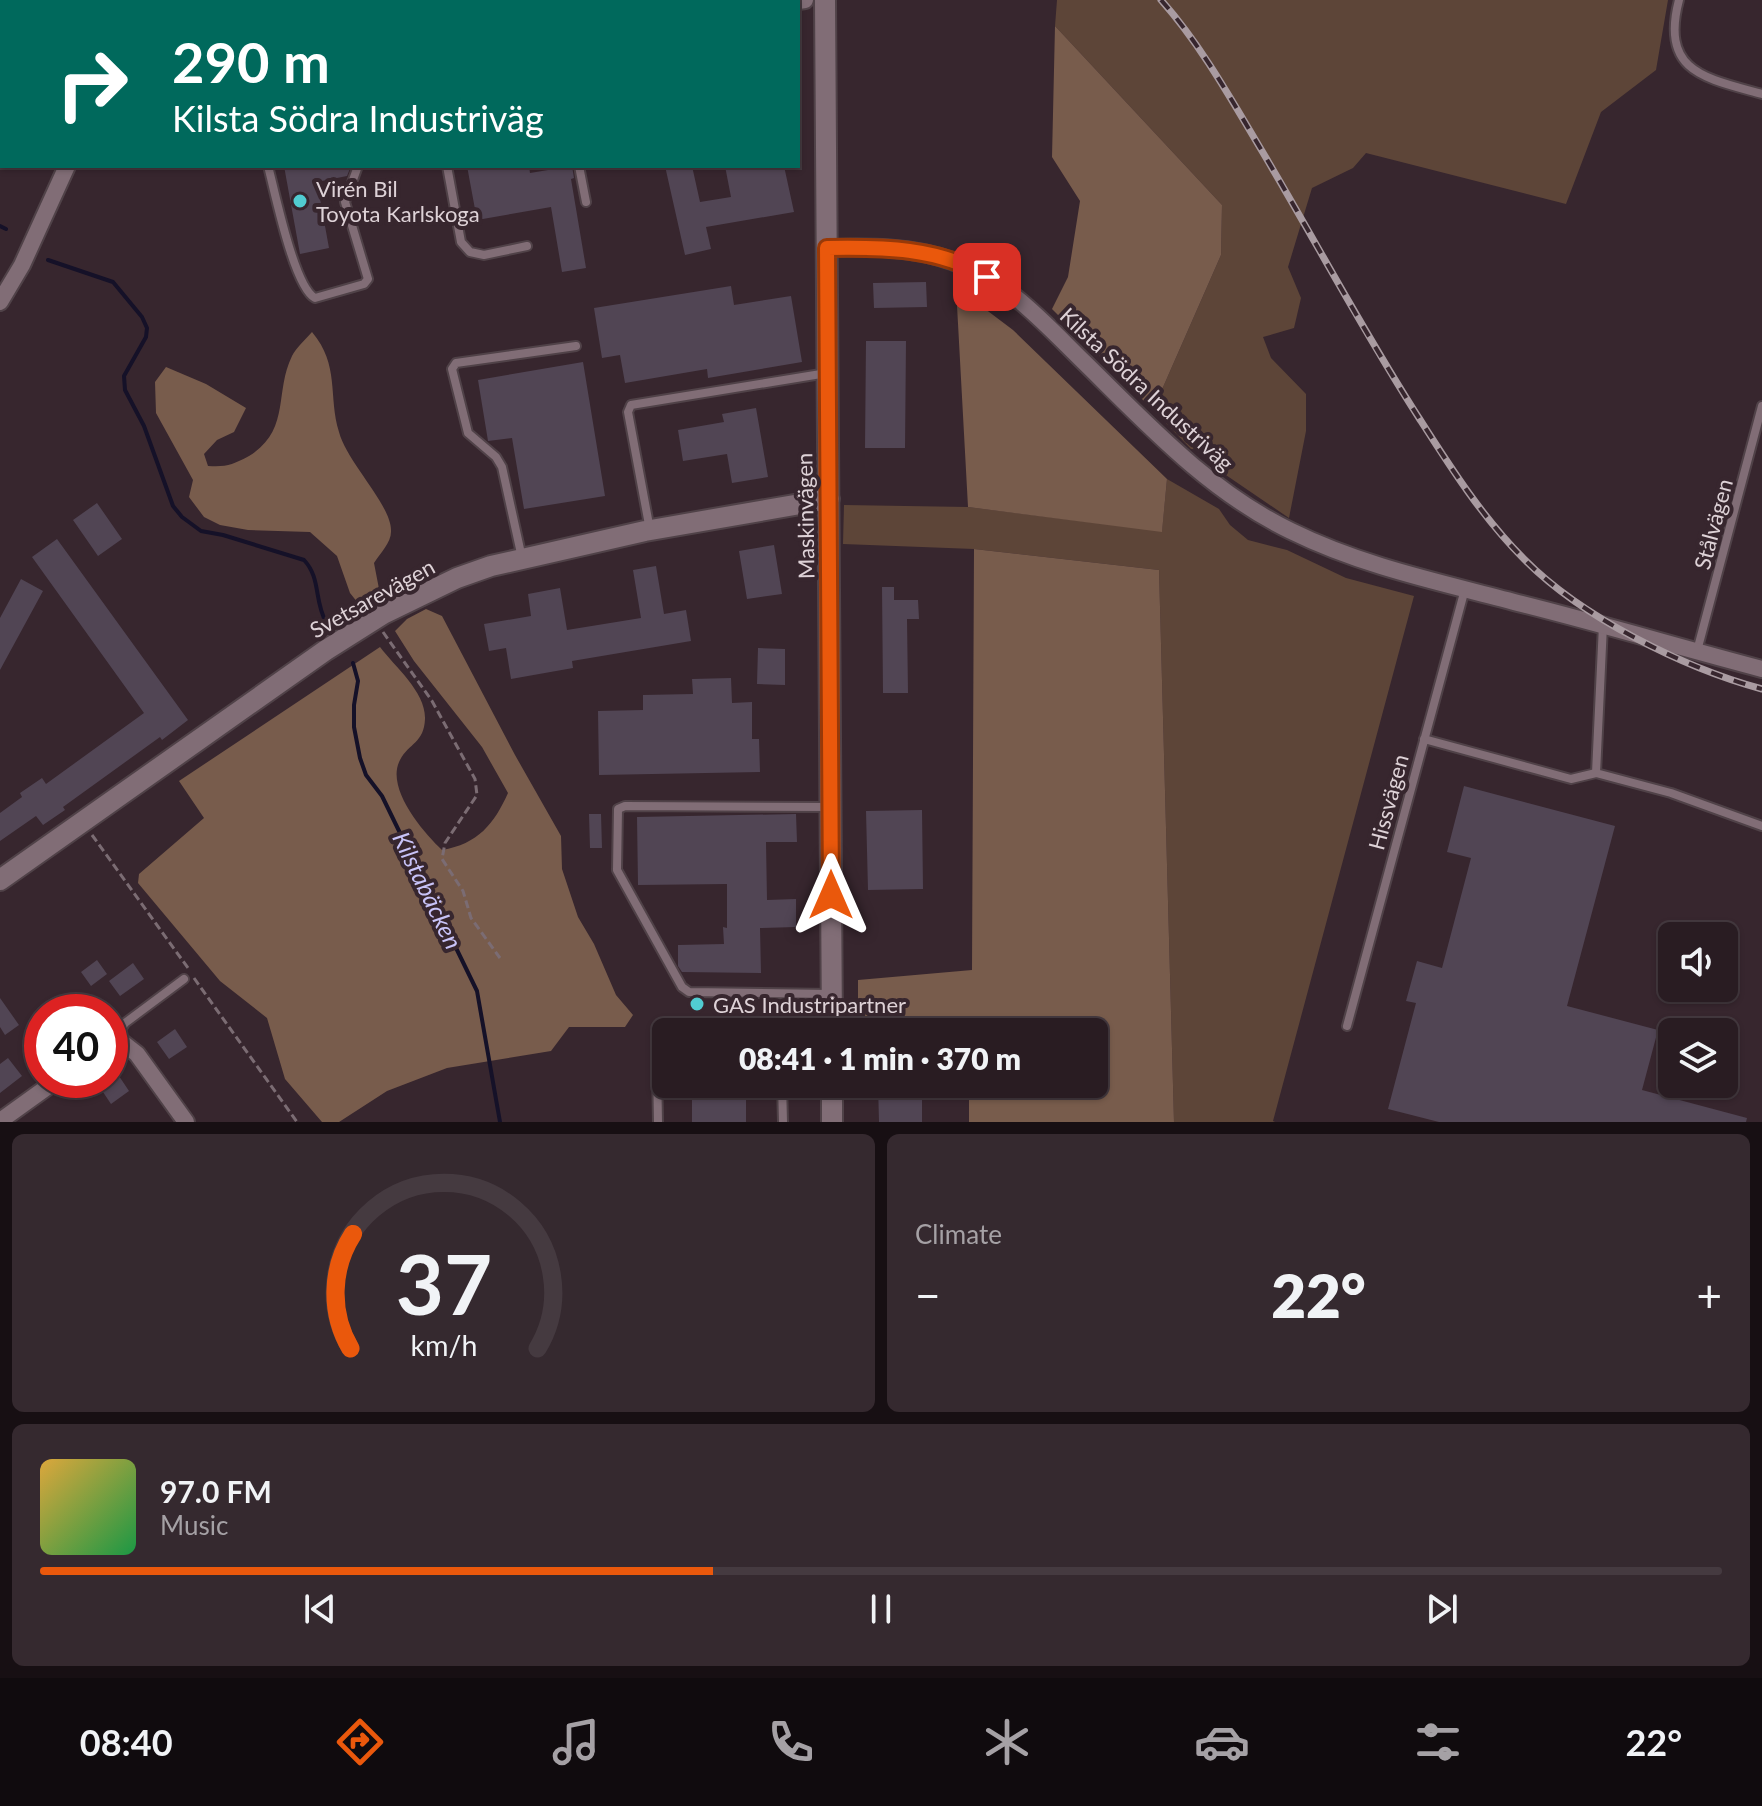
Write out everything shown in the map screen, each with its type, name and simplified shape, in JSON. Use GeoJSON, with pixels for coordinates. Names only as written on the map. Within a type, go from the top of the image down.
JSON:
{"type":"FeatureCollection","features":[{"type":"Feature","properties":{"kind":"street","name":"Maskinvägen"},"geometry":{"type":"LineString","coordinates":[[825,0],[832,1018]]}},
{"type":"Feature","properties":{"kind":"street"},"geometry":{"type":"LineString","coordinates":[[0,302],[29,252],[66,168]]}},
{"type":"Feature","properties":{"kind":"street","name":"Kilsta Södra Industriväg"},"geometry":{"type":"LineString","coordinates":[[827,248],[876,247],[929,254],[981,273],[1008,290],[1038,317],[1184,459],[1232,497],[1324,546],[1363,561],[1762,669]]}},
{"type":"Feature","properties":{"kind":"street","name":"Svetsarevägen"},"geometry":{"type":"LineString","coordinates":[[0,880],[326,650],[374,619],[457,578],[522,559],[650,530],[829,499]]}},
{"type":"Feature","properties":{"kind":"street"},"geometry":{"type":"LineString","coordinates":[[128,1047],[137,1054],[186,1122]]}},
{"type":"Feature","properties":{"kind":"street"},"geometry":{"type":"LineString","coordinates":[[0,1121],[32,1098]]}},
{"type":"Feature","properties":{"kind":"street"},"geometry":{"type":"LineString","coordinates":[[832,1098],[832,1122]]}},
{"type":"Feature","properties":{"kind":"lane"},"geometry":{"type":"LineString","coordinates":[[1679,0],[1673,22],[1675,44],[1681,59],[1708,78],[1762,94]]}},
{"type":"Feature","properties":{"kind":"lane"},"geometry":{"type":"LineString","coordinates":[[269,168],[294,265],[307,294],[315,298],[364,284],[368,279],[345,202],[357,168]]}},
{"type":"Feature","properties":{"kind":"lane"},"geometry":{"type":"LineString","coordinates":[[447,168],[461,242],[470,252],[484,255],[527,246]]}},
{"type":"Feature","properties":{"kind":"lane"},"geometry":{"type":"LineString","coordinates":[[579,168],[586,202]]}},
{"type":"Feature","properties":{"kind":"lane"},"geometry":{"type":"LineString","coordinates":[[522,559],[502,467],[496,457],[468,433],[452,369],[456,363],[576,346]]}},
{"type":"Feature","properties":{"kind":"lane"},"geometry":{"type":"LineString","coordinates":[[650,530],[628,412],[631,405],[827,373]]}},
{"type":"Feature","properties":{"kind":"lane","name":"Stålvägen"},"geometry":{"type":"LineString","coordinates":[[1697,651],[1762,406]]}},
{"type":"Feature","properties":{"kind":"lane","name":"Hissvägen"},"geometry":{"type":"LineString","coordinates":[[1347,1026],[1465,589]]}},
{"type":"Feature","properties":{"kind":"lane"},"geometry":{"type":"LineString","coordinates":[[1596,773],[1603,624]]}},
{"type":"Feature","properties":{"kind":"lane"},"geometry":{"type":"LineString","coordinates":[[1424,739],[1571,779],[1596,773],[1671,793],[1762,826]]}},
{"type":"Feature","properties":{"kind":"lane"},"geometry":{"type":"LineString","coordinates":[[831,807],[625,806],[618,809],[616,818],[617,870],[682,987],[689,992],[831,994]]}},
{"type":"Feature","properties":{"kind":"lane"},"geometry":{"type":"LineString","coordinates":[[128,1021],[184,979]]}},
{"type":"Feature","properties":{"kind":"lane"},"geometry":{"type":"LineString","coordinates":[[658,1098],[658,1122]]}},
{"type":"Feature","properties":{"kind":"lane"},"geometry":{"type":"LineString","coordinates":[[782,1098],[783,1122]]}},
{"type":"Feature","properties":{"kind":"path"},"geometry":{"type":"LineString","coordinates":[[374,619],[432,701],[475,779],[477,795],[445,843],[442,859],[463,891],[471,918],[500,958]]}},
{"type":"Feature","properties":{"kind":"shaded area"},"geometry":{"type":"Polygon","coordinates":[[[1057,0],[1668,0],[1656,70],[1601,112],[1566,204],[1366,153],[1353,168],[1312,188],[1288,267],[1301,298],[1294,328],[1263,337],[1271,358],[1306,394],[1306,431],[1289,518],[1220,471],[1216,456],[1210,450],[1191,449],[1153,410],[1221,255],[1222,205],[1055,26],[1057,0]]]}},
{"type":"Feature","properties":{"kind":"shaded area"},"geometry":{"type":"Polygon","coordinates":[[[1055,26],[1222,205],[1221,255],[1153,410],[1052,309],[1068,277],[1080,201],[1052,157],[1055,26]]]}},
{"type":"Feature","properties":{"kind":"shaded area"},"geometry":{"type":"Polygon","coordinates":[[[956,287],[1013,330],[1167,479],[1162,532],[968,507],[956,287]]]}},
{"type":"Feature","properties":{"kind":"shaded area"},"geometry":{"type":"Polygon","coordinates":[[[312,332],[321,344],[330,369],[339,432],[350,456],[384,508],[391,530],[388,543],[374,563],[380,594],[362,608],[350,593],[337,556],[310,532],[248,530],[220,525],[204,517],[189,497],[193,480],[156,413],[155,382],[166,367],[206,384],[246,408],[234,432],[217,440],[204,454],[208,466],[225,466],[249,456],[271,435],[292,356],[312,332]]]}},
{"type":"Feature","properties":{"kind":"shaded area"},"geometry":{"type":"Polygon","coordinates":[[[1167,479],[1219,509],[1230,525],[1248,540],[1287,550],[1346,578],[1414,596],[1275,1122],[1174,1122],[1159,570],[974,549],[843,544],[844,505],[968,507],[1162,531],[1167,479]]]}},
{"type":"Feature","properties":{"kind":"shaded area"},"geometry":{"type":"Polygon","coordinates":[[[974,549],[1159,570],[1174,1122],[969,1122],[969,1098],[1108,1098],[1108,1018],[858,1018],[858,980],[972,970],[974,549]]]}},
{"type":"Feature","properties":{"kind":"shaded area"},"geometry":{"type":"Polygon","coordinates":[[[426,609],[442,616],[561,836],[562,869],[578,917],[594,944],[616,995],[633,1015],[625,1027],[569,1027],[551,1051],[447,1068],[387,1091],[339,1122],[322,1122],[285,1079],[267,1018],[220,981],[138,883],[139,874],[204,818],[179,781],[380,647],[408,680],[424,709],[422,733],[400,760],[397,771],[408,809],[442,850],[466,843],[483,831],[508,793],[482,747],[414,661],[395,631],[407,619],[426,609]]]}},
{"type":"Feature","properties":{"kind":"building"},"geometry":{"type":"Polygon","coordinates":[[[284,168],[350,168],[347,176],[317,182],[329,248],[300,254],[284,168]]]}},
{"type":"Feature","properties":{"kind":"building"},"geometry":{"type":"Polygon","coordinates":[[[467,168],[529,168],[530,173],[572,168],[574,178],[571,179],[586,268],[562,272],[551,207],[477,220],[467,168]]]}},
{"type":"Feature","properties":{"kind":"building"},"geometry":{"type":"Polygon","coordinates":[[[665,168],[692,168],[700,202],[731,197],[725,168],[784,168],[794,212],[706,227],[711,249],[685,255],[665,168]]]}},
{"type":"Feature","properties":{"kind":"building"},"geometry":{"type":"Polygon","coordinates":[[[926,282],[927,307],[874,308],[873,283],[926,282]]]}},
{"type":"Feature","properties":{"kind":"building"},"geometry":{"type":"Polygon","coordinates":[[[731,286],[734,305],[791,296],[802,362],[708,378],[707,369],[625,383],[620,355],[602,358],[594,308],[731,286]]]}},
{"type":"Feature","properties":{"kind":"building"},"geometry":{"type":"Polygon","coordinates":[[[866,341],[906,341],[905,448],[865,448],[866,341]]]}},
{"type":"Feature","properties":{"kind":"building"},"geometry":{"type":"Polygon","coordinates":[[[583,362],[605,496],[524,509],[512,438],[488,441],[478,380],[583,362]]]}},
{"type":"Feature","properties":{"kind":"building"},"geometry":{"type":"Polygon","coordinates":[[[756,408],[768,477],[732,483],[727,454],[683,461],[678,430],[724,422],[722,414],[756,408]]]}},
{"type":"Feature","properties":{"kind":"building"},"geometry":{"type":"Polygon","coordinates":[[[97,503],[122,539],[98,556],[73,520],[97,503]]]}},
{"type":"Feature","properties":{"kind":"building"},"geometry":{"type":"Polygon","coordinates":[[[57,539],[188,720],[63,807],[65,810],[43,825],[36,816],[0,841],[0,813],[22,797],[20,793],[42,778],[46,784],[144,713],[32,557],[57,539]]]}},
{"type":"Feature","properties":{"kind":"building"},"geometry":{"type":"Polygon","coordinates":[[[774,545],[782,594],[747,599],[739,551],[774,545]]]}},
{"type":"Feature","properties":{"kind":"building"},"geometry":{"type":"Polygon","coordinates":[[[656,566],[664,614],[686,610],[691,641],[572,661],[573,668],[511,679],[506,648],[489,651],[484,624],[531,616],[528,594],[560,588],[567,630],[641,618],[633,570],[656,566]]]}},
{"type":"Feature","properties":{"kind":"building"},"geometry":{"type":"Polygon","coordinates":[[[21,579],[43,591],[0,670],[0,618],[21,579]]]}},
{"type":"Feature","properties":{"kind":"building"},"geometry":{"type":"Polygon","coordinates":[[[882,587],[894,587],[894,600],[918,600],[919,619],[907,619],[908,693],[883,693],[882,587]]]}},
{"type":"Feature","properties":{"kind":"building"},"geometry":{"type":"Polygon","coordinates":[[[758,648],[785,649],[785,685],[757,684],[758,648]]]}},
{"type":"Feature","properties":{"kind":"building"},"geometry":{"type":"Polygon","coordinates":[[[731,678],[732,703],[752,702],[752,739],[759,739],[760,772],[599,775],[598,711],[643,710],[643,695],[693,694],[692,679],[731,678]]]}},
{"type":"Feature","properties":{"kind":"building"},"geometry":{"type":"Polygon","coordinates":[[[1464,786],[1615,826],[1567,1006],[1658,1030],[1642,1090],[1658,1094],[1658,1098],[1672,1098],[1747,1118],[1746,1122],[1439,1122],[1388,1109],[1416,1003],[1406,1001],[1417,961],[1442,968],[1471,858],[1447,852],[1464,786]]]}},
{"type":"Feature","properties":{"kind":"building"},"geometry":{"type":"Polygon","coordinates":[[[922,810],[923,889],[868,890],[866,811],[922,810]]]}},
{"type":"Feature","properties":{"kind":"building"},"geometry":{"type":"Polygon","coordinates":[[[589,814],[601,814],[602,848],[590,848],[589,814]]]}},
{"type":"Feature","properties":{"kind":"building"},"geometry":{"type":"Polygon","coordinates":[[[796,814],[797,842],[766,842],[767,900],[796,899],[796,927],[760,928],[761,973],[682,972],[678,966],[678,945],[724,944],[727,884],[638,885],[637,817],[796,814]]]}},
{"type":"Feature","properties":{"kind":"building"},"geometry":{"type":"Polygon","coordinates":[[[97,960],[107,974],[91,986],[81,972],[97,960]]]}},
{"type":"Feature","properties":{"kind":"building"},"geometry":{"type":"Polygon","coordinates":[[[133,963],[144,979],[123,994],[119,994],[109,981],[133,963]]]}},
{"type":"Feature","properties":{"kind":"building"},"geometry":{"type":"Polygon","coordinates":[[[0,998],[19,1025],[5,1035],[0,1027],[0,998]]]}},
{"type":"Feature","properties":{"kind":"building"},"geometry":{"type":"Polygon","coordinates":[[[175,1029],[187,1047],[169,1059],[157,1042],[175,1029]]]}},
{"type":"Feature","properties":{"kind":"building"},"geometry":{"type":"Polygon","coordinates":[[[8,1058],[22,1076],[0,1093],[0,1064],[8,1058]]]}},
{"type":"Feature","properties":{"kind":"building"},"geometry":{"type":"Polygon","coordinates":[[[692,1098],[746,1098],[746,1122],[692,1122],[692,1098]]]}},
{"type":"Feature","properties":{"kind":"building"},"geometry":{"type":"Polygon","coordinates":[[[878,1098],[922,1098],[922,1122],[879,1122],[878,1098]]]}},
{"type":"Feature","properties":{"kind":"waterway","name":"Kilstabäcken"},"geometry":{"type":"LineString","coordinates":[[0,226],[6,229]]}},
{"type":"Feature","properties":{"kind":"waterway","name":"Kilstabäcken"},"geometry":{"type":"LineString","coordinates":[[48,260],[113,282],[142,317],[147,328],[146,337],[124,376],[125,390],[144,426],[173,506],[201,531],[304,560],[313,574],[326,622]]}},
{"type":"Feature","properties":{"kind":"waterway","name":"Kilstabäcken"},"geometry":{"type":"LineString","coordinates":[[353,663],[358,681],[354,727],[360,758],[366,775],[382,796],[477,991],[500,1122]]}},
{"type":"Feature","properties":{"kind":"railway"},"geometry":{"type":"LineString","coordinates":[[1161,0],[1227,92],[1378,352],[1468,492],[1494,526],[1547,580],[1604,620],[1667,654],[1762,689]]}},
{"type":"Feature","properties":{"kind":"place","name":"Virén Bil Toyota Karlskoga"},"geometry":{"type":"Point","coordinates":[300,201]}},
{"type":"Feature","properties":{"kind":"place","name":"GAS Industripartner"},"geometry":{"type":"Point","coordinates":[697,1004]}},
{"type":"Feature","properties":{"kind":"route"},"geometry":{"type":"LineString","coordinates":[[831,895],[827,248],[876,247],[929,254],[954,261],[987,277]]}}]}
